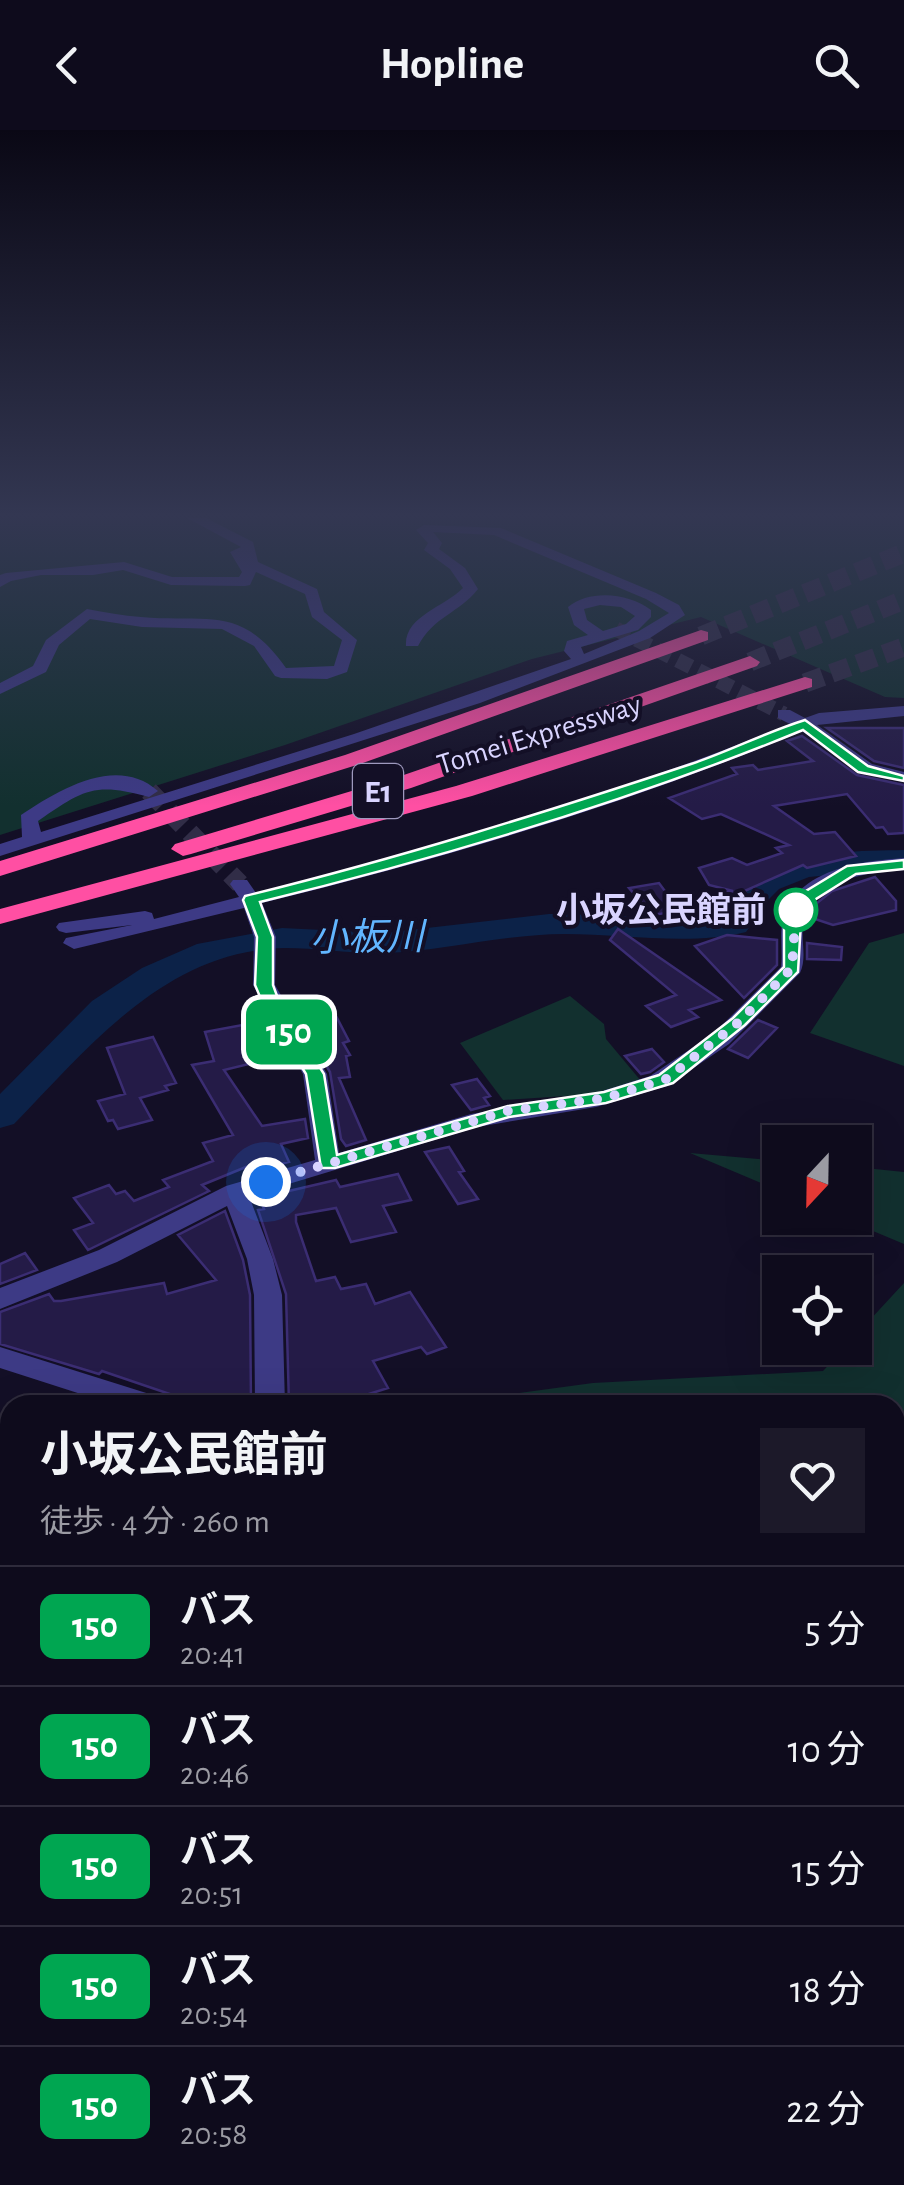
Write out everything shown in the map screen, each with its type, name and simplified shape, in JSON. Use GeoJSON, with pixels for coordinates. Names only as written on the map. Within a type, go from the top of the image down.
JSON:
{"type":"FeatureCollection","features":[{"type":"Feature","properties":{"kind":"highway","name":"Tomei Expressway"},"geometry":{"type":"LineString","coordinates":[[0,869],[209,808],[701,636]]}},
{"type":"Feature","properties":{"kind":"highway","name":"Tomei Expressway"},"geometry":{"type":"LineString","coordinates":[[0,899],[402,783],[750,662]]}},
{"type":"Feature","properties":{"kind":"highway","name":"Tomei Expressway"},"geometry":{"type":"LineString","coordinates":[[0,917],[464,791],[805,683]]}},
{"type":"Feature","properties":{"kind":"street"},"geometry":{"type":"LineString","coordinates":[[0,689],[40,669],[52,643],[87,614],[142,622],[210,622],[260,643],[281,674],[327,674],[341,670],[352,642],[348,634],[317,614]]}},
{"type":"Feature","properties":{"kind":"street"},"geometry":{"type":"LineString","coordinates":[[412,643],[421,623],[437,614]]}},
{"type":"Feature","properties":{"kind":"street"},"geometry":{"type":"LineString","coordinates":[[575,614],[580,622],[608,632]]}},
{"type":"Feature","properties":{"kind":"street"},"geometry":{"type":"LineString","coordinates":[[582,661],[572,651],[573,644],[632,627],[643,614]]}},
{"type":"Feature","properties":{"kind":"street"},"geometry":{"type":"LineString","coordinates":[[0,850],[172,800],[582,661],[670,624],[677,614]]}},
{"type":"Feature","properties":{"kind":"street"},"geometry":{"type":"LineString","coordinates":[[70,935],[184,919],[246,892],[368,871],[720,759],[835,715],[904,712]]}},
{"type":"Feature","properties":{"kind":"street"},"geometry":{"type":"LineString","coordinates":[[784,714],[805,724],[864,769],[904,776]]}},
{"type":"Feature","properties":{"kind":"street"},"geometry":{"type":"LineString","coordinates":[[33,841],[28,819],[80,786],[111,779],[149,791]]}},
{"type":"Feature","properties":{"kind":"street"},"geometry":{"type":"LineString","coordinates":[[0,1299],[108,1256],[236,1192],[508,1111],[606,1098],[666,1079],[739,1022],[792,968],[792,922],[795,911],[807,897],[852,869],[904,864]]}},
{"type":"Feature","properties":{"kind":"street"},"geometry":{"type":"LineString","coordinates":[[246,892],[265,946],[264,985],[315,1074],[328,1164]]}},
{"type":"Feature","properties":{"kind":"street"},"geometry":{"type":"LineString","coordinates":[[236,1192],[260,1259],[268,1296],[270,1395]]}},
{"type":"Feature","properties":{"kind":"street"},"geometry":{"type":"LineString","coordinates":[[0,1358],[117,1395]]}},
{"type":"Feature","properties":{"kind":"green space"},"geometry":{"type":"Polygon","coordinates":[[[0,614],[904,614],[904,698],[885,697],[701,617],[532,659],[285,745],[0,835],[0,614]]]}},
{"type":"Feature","properties":{"kind":"green space"},"geometry":{"type":"Polygon","coordinates":[[[904,933],[904,1066],[810,1033],[869,943],[904,933]]]}},
{"type":"Feature","properties":{"kind":"green space"},"geometry":{"type":"Polygon","coordinates":[[[570,996],[604,1024],[606,1039],[641,1081],[597,1094],[503,1100],[460,1043],[570,996]]]}},
{"type":"Feature","properties":{"kind":"green space"},"geometry":{"type":"Polygon","coordinates":[[[690,1153],[762,1159],[762,1183],[690,1153]]]}},
{"type":"Feature","properties":{"kind":"green space"},"geometry":{"type":"Polygon","coordinates":[[[872,1169],[904,1172],[904,1244],[872,1231],[872,1169]]]}},
{"type":"Feature","properties":{"kind":"green space"},"geometry":{"type":"Polygon","coordinates":[[[904,1283],[904,1395],[504,1395],[593,1383],[823,1371],[829,1365],[872,1365],[872,1318],[904,1283]]]}},
{"type":"Feature","properties":{"kind":"building"},"geometry":{"type":"Polygon","coordinates":[[[827,728],[904,728],[904,768],[874,761],[827,728]]]}},
{"type":"Feature","properties":{"kind":"building"},"geometry":{"type":"Polygon","coordinates":[[[802,736],[857,775],[904,785],[904,833],[888,834],[883,827],[876,828],[847,794],[774,806],[814,834],[835,832],[856,856],[807,868],[803,865],[740,893],[742,904],[671,920],[665,913],[653,915],[629,888],[659,883],[673,902],[733,891],[709,885],[699,868],[732,858],[747,865],[782,853],[776,848],[789,845],[721,814],[702,819],[669,798],[737,774],[732,768],[753,765],[758,770],[813,761],[787,741],[802,736]]]}},
{"type":"Feature","properties":{"kind":"building"},"geometry":{"type":"Polygon","coordinates":[[[875,877],[896,901],[896,910],[833,925],[809,917],[817,903],[832,891],[875,877]]]}},
{"type":"Feature","properties":{"kind":"building"},"geometry":{"type":"Polygon","coordinates":[[[618,929],[721,1000],[689,1010],[698,1017],[671,1027],[646,1006],[676,995],[610,940],[618,929]]]}},
{"type":"Feature","properties":{"kind":"building"},"geometry":{"type":"Polygon","coordinates":[[[727,935],[777,940],[777,965],[744,998],[695,946],[727,935]]]}},
{"type":"Feature","properties":{"kind":"building"},"geometry":{"type":"Polygon","coordinates":[[[807,943],[842,947],[841,960],[807,959],[807,943]]]}},
{"type":"Feature","properties":{"kind":"building"},"geometry":{"type":"Polygon","coordinates":[[[335,1014],[349,1041],[343,1043],[350,1055],[346,1056],[350,1077],[339,1078],[366,1140],[346,1146],[341,1139],[330,1072],[300,1021],[335,1014]]]}},
{"type":"Feature","properties":{"kind":"building"},"geometry":{"type":"Polygon","coordinates":[[[269,1020],[277,1036],[262,1039],[273,1058],[224,1070],[262,1126],[305,1119],[308,1138],[281,1144],[289,1162],[248,1172],[246,1167],[202,1185],[209,1191],[88,1250],[74,1230],[93,1223],[74,1198],[109,1185],[116,1194],[125,1191],[134,1201],[169,1187],[163,1180],[213,1161],[203,1143],[233,1135],[192,1065],[214,1061],[205,1032],[269,1020]]]}},
{"type":"Feature","properties":{"kind":"building"},"geometry":{"type":"Polygon","coordinates":[[[758,1020],[777,1028],[748,1058],[728,1049],[758,1020]]]}},
{"type":"Feature","properties":{"kind":"building"},"geometry":{"type":"Polygon","coordinates":[[[153,1037],[176,1083],[165,1086],[168,1090],[140,1098],[152,1120],[118,1129],[113,1120],[108,1121],[98,1101],[125,1094],[107,1048],[153,1037]]]}},
{"type":"Feature","properties":{"kind":"building"},"geometry":{"type":"Polygon","coordinates":[[[652,1049],[664,1062],[650,1072],[641,1074],[625,1056],[652,1049]]]}},
{"type":"Feature","properties":{"kind":"building"},"geometry":{"type":"Polygon","coordinates":[[[477,1079],[490,1096],[484,1098],[489,1105],[471,1110],[452,1085],[477,1079]]]}},
{"type":"Feature","properties":{"kind":"building"},"geometry":{"type":"Polygon","coordinates":[[[449,1147],[464,1171],[459,1172],[478,1199],[458,1204],[425,1152],[449,1147]]]}},
{"type":"Feature","properties":{"kind":"building"},"geometry":{"type":"Polygon","coordinates":[[[398,1174],[411,1200],[383,1206],[396,1232],[351,1242],[336,1208],[296,1215],[316,1281],[335,1277],[341,1289],[366,1284],[375,1304],[410,1292],[446,1347],[427,1354],[421,1347],[373,1361],[388,1388],[366,1395],[289,1395],[286,1294],[258,1210],[264,1209],[262,1204],[278,1201],[276,1194],[336,1180],[340,1187],[398,1174]]]}},
{"type":"Feature","properties":{"kind":"building"},"geometry":{"type":"Polygon","coordinates":[[[225,1211],[243,1260],[250,1295],[251,1395],[173,1395],[102,1371],[99,1374],[0,1344],[0,1312],[49,1294],[54,1301],[61,1301],[164,1283],[167,1294],[216,1280],[178,1235],[225,1211]]]}},
{"type":"Feature","properties":{"kind":"building"},"geometry":{"type":"Polygon","coordinates":[[[25,1253],[37,1270],[0,1284],[0,1264],[25,1253]]]}},
{"type":"Feature","properties":{"kind":"waterway","name":"小板川"},"geometry":{"type":"LineString","coordinates":[[756,893],[768,882],[804,868],[904,859]]}},
{"type":"Feature","properties":{"kind":"waterway","name":"小板川"},"geometry":{"type":"LineString","coordinates":[[0,1116],[105,1009],[154,975],[209,951],[282,938],[383,943],[549,924],[632,924],[703,930],[734,925]]}},
{"type":"Feature","properties":{"kind":"tunnel"},"geometry":{"type":"LineString","coordinates":[[701,636],[755,614]]}},
{"type":"Feature","properties":{"kind":"tunnel"},"geometry":{"type":"LineString","coordinates":[[750,662],[869,614]]}},
{"type":"Feature","properties":{"kind":"tunnel"},"geometry":{"type":"LineString","coordinates":[[616,629],[784,714]]}},
{"type":"Feature","properties":{"kind":"tunnel"},"geometry":{"type":"LineString","coordinates":[[805,683],[904,647]]}},
{"type":"Feature","properties":{"kind":"tunnel"},"geometry":{"type":"LineString","coordinates":[[149,791],[240,884]]}},
{"type":"Feature","properties":{"kind":"bus line","name":"150"},"geometry":{"type":"LineString","coordinates":[[904,776],[864,769],[805,724],[720,759],[597,800],[368,871],[250,900],[265,937],[264,985],[315,1074],[328,1164],[508,1111],[606,1098],[666,1079],[739,1022],[792,968],[792,922],[795,911],[807,897],[852,869],[904,864]]}},
{"type":"Feature","properties":{"kind":"place","name":"小坂公民館前"},"geometry":{"type":"Point","coordinates":[796,910]}},
{"type":"Feature","properties":{"kind":"route"},"geometry":{"type":"LineString","coordinates":[[266,1182],[508,1111],[606,1098],[666,1079],[739,1022],[792,968],[792,922],[796,910]]}}]}
